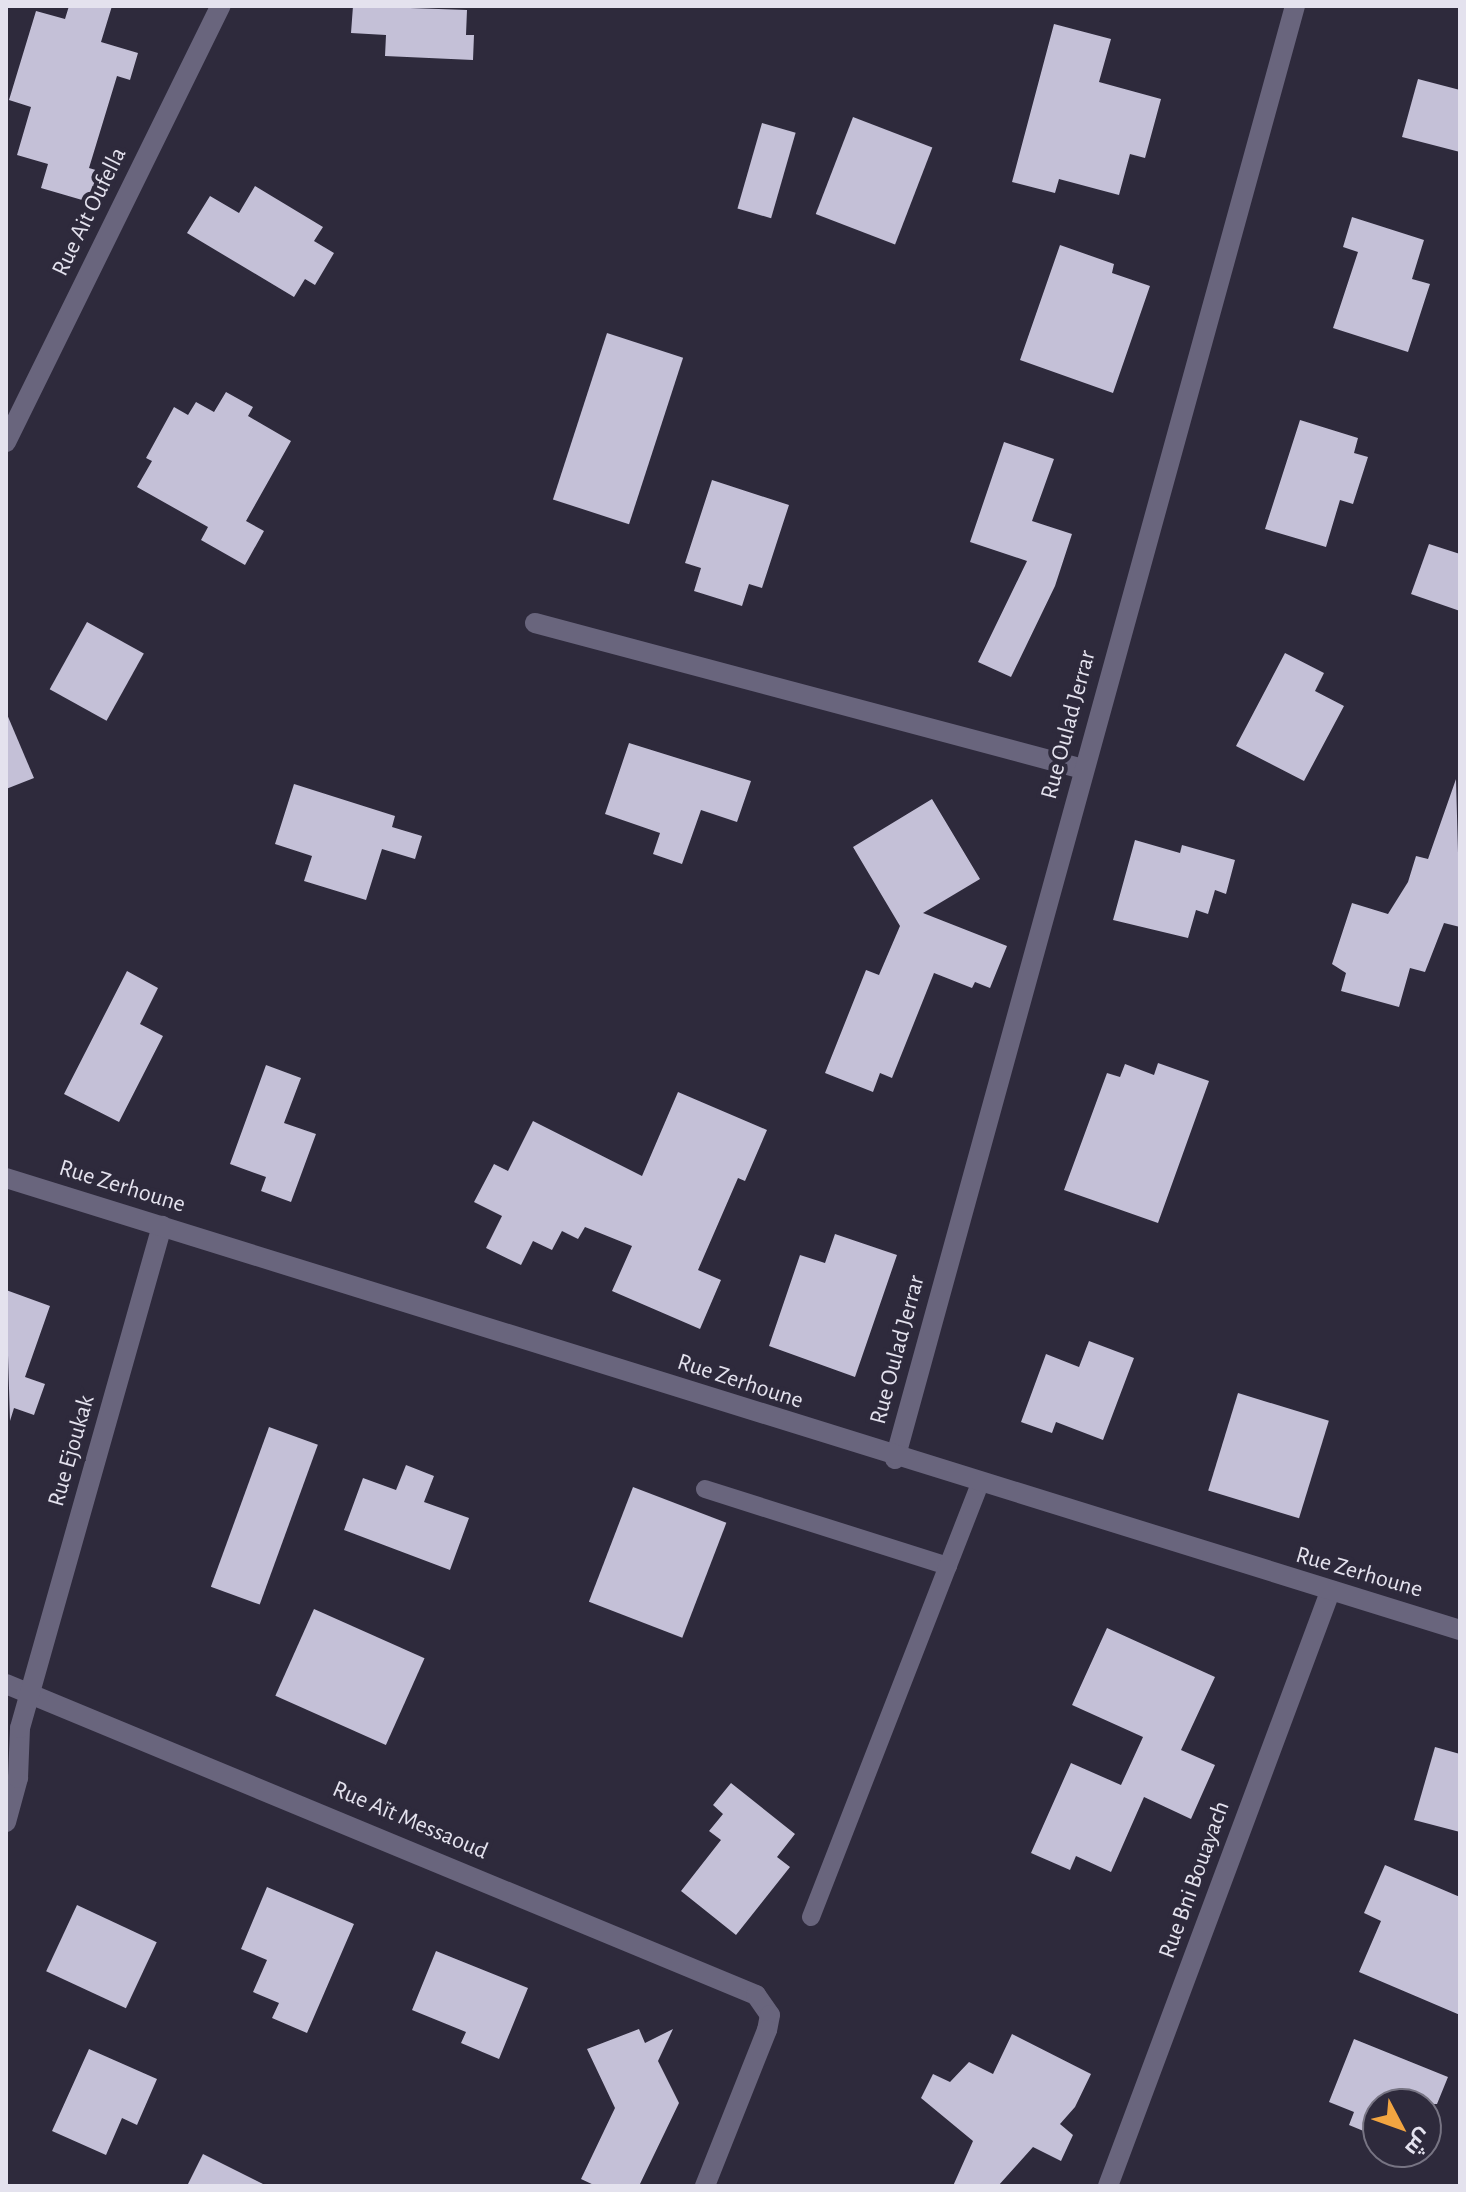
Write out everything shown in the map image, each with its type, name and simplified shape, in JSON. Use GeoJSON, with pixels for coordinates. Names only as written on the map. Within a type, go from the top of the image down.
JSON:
{"type":"FeatureCollection","features":[{"type":"Feature","properties":{"kind":"street","name":"Rue Ait Oufella"},"geometry":{"type":"LineString","coordinates":[[6,442],[221,6]]}},
{"type":"Feature","properties":{"kind":"street","name":"Rue Oulad Jerrar"},"geometry":{"type":"LineString","coordinates":[[895,1459],[1295,6]]}},
{"type":"Feature","properties":{"kind":"street"},"geometry":{"type":"LineString","coordinates":[[535,623],[1083,769]]}},
{"type":"Feature","properties":{"kind":"street","name":"Rue Zerhoune"},"geometry":{"type":"LineString","coordinates":[[6,1178],[895,1459],[1460,1630]]}},
{"type":"Feature","properties":{"kind":"street","name":"Rue Ejoukak"},"geometry":{"type":"LineString","coordinates":[[13,1736],[32,1690],[162,1226]]}},
{"type":"Feature","properties":{"kind":"street","name":"Rue Bni Bouayach"},"geometry":{"type":"LineString","coordinates":[[1108,2186],[1330,1592]]}},
{"type":"Feature","properties":{"kind":"street"},"geometry":{"type":"LineString","coordinates":[[1436,1623],[1460,1617]]}},
{"type":"Feature","properties":{"kind":"street","name":"Rue Aït Messaoud"},"geometry":{"type":"LineString","coordinates":[[6,1684],[32,1690],[756,1995],[770,2015],[767,2030],[705,2186]]}},
{"type":"Feature","properties":{"kind":"street"},"geometry":{"type":"LineString","coordinates":[[6,1822],[18,1778],[13,1736]]}},
{"type":"Feature","properties":{"kind":"lane"},"geometry":{"type":"LineString","coordinates":[[811,1917],[979,1485]]}},
{"type":"Feature","properties":{"kind":"lane"},"geometry":{"type":"LineString","coordinates":[[705,1489],[948,1566]]}},
{"type":"Feature","properties":{"kind":"building"},"geometry":{"type":"Polygon","coordinates":[[[69,6],[112,6],[101,42],[138,53],[130,80],[117,76],[89,168],[99,171],[89,202],[41,188],[48,164],[17,155],[31,107],[9,100],[36,11],[65,19],[69,6]]]}},
{"type":"Feature","properties":{"kind":"building"},"geometry":{"type":"Polygon","coordinates":[[[353,6],[467,10],[466,35],[474,35],[473,60],[385,56],[386,35],[351,33],[353,6]]]}},
{"type":"Feature","properties":{"kind":"building"},"geometry":{"type":"Polygon","coordinates":[[[1054,24],[1111,39],[1099,82],[1161,99],[1145,158],[1130,154],[1119,195],[1059,179],[1055,193],[1012,182],[1054,24]]]}},
{"type":"Feature","properties":{"kind":"building"},"geometry":{"type":"Polygon","coordinates":[[[1418,79],[1460,90],[1460,152],[1402,137],[1418,79]]]}},
{"type":"Feature","properties":{"kind":"building"},"geometry":{"type":"Polygon","coordinates":[[[853,117],[932,147],[895,245],[816,214],[853,117]]]}},
{"type":"Feature","properties":{"kind":"building"},"geometry":{"type":"Polygon","coordinates":[[[762,123],[796,133],[771,218],[737,209],[762,123]]]}},
{"type":"Feature","properties":{"kind":"building"},"geometry":{"type":"Polygon","coordinates":[[[255,186],[323,227],[314,241],[334,253],[315,285],[305,279],[294,297],[187,233],[210,196],[239,213],[255,186]]]}},
{"type":"Feature","properties":{"kind":"building"},"geometry":{"type":"Polygon","coordinates":[[[1352,217],[1424,240],[1412,279],[1430,284],[1408,352],[1333,328],[1358,252],[1343,247],[1352,217]]]}},
{"type":"Feature","properties":{"kind":"building"},"geometry":{"type":"Polygon","coordinates":[[[1060,245],[1114,264],[1112,273],[1150,286],[1113,393],[1020,360],[1060,245]]]}},
{"type":"Feature","properties":{"kind":"building"},"geometry":{"type":"Polygon","coordinates":[[[607,333],[683,358],[629,524],[553,499],[607,333]]]}},
{"type":"Feature","properties":{"kind":"building"},"geometry":{"type":"Polygon","coordinates":[[[226,392],[253,407],[248,416],[291,441],[246,521],[264,531],[245,565],[201,540],[208,527],[137,487],[152,461],[146,458],[174,407],[188,415],[196,402],[214,412],[226,392]]]}},
{"type":"Feature","properties":{"kind":"building"},"geometry":{"type":"Polygon","coordinates":[[[1300,420],[1358,438],[1354,453],[1368,457],[1353,504],[1340,500],[1326,547],[1265,529],[1300,420]]]}},
{"type":"Feature","properties":{"kind":"building"},"geometry":{"type":"Polygon","coordinates":[[[1004,442],[1054,459],[1032,521],[1072,534],[1055,586],[1011,677],[978,662],[1027,561],[970,542],[1004,442]]]}},
{"type":"Feature","properties":{"kind":"building"},"geometry":{"type":"Polygon","coordinates":[[[712,480],[789,505],[762,588],[749,584],[742,606],[694,591],[701,568],[685,563],[712,480]]]}},
{"type":"Feature","properties":{"kind":"building"},"geometry":{"type":"Polygon","coordinates":[[[1429,544],[1460,554],[1460,611],[1411,594],[1429,544]]]}},
{"type":"Feature","properties":{"kind":"building"},"geometry":{"type":"Polygon","coordinates":[[[87,622],[144,654],[107,721],[50,689],[87,622]]]}},
{"type":"Feature","properties":{"kind":"building"},"geometry":{"type":"Polygon","coordinates":[[[1285,653],[1324,673],[1315,691],[1344,706],[1304,781],[1236,746],[1285,653]]]}},
{"type":"Feature","properties":{"kind":"building"},"geometry":{"type":"Polygon","coordinates":[[[6,712],[34,778],[6,789],[6,712]]]}},
{"type":"Feature","properties":{"kind":"building"},"geometry":{"type":"Polygon","coordinates":[[[629,743],[751,781],[737,822],[701,810],[682,864],[653,854],[660,833],[605,814],[629,743]]]}},
{"type":"Feature","properties":{"kind":"building"},"geometry":{"type":"Polygon","coordinates":[[[1456,779],[1460,927],[1444,923],[1425,972],[1410,968],[1399,1007],[1341,991],[1346,973],[1332,964],[1352,903],[1388,914],[1408,882],[1416,856],[1428,859],[1456,779]]]}},
{"type":"Feature","properties":{"kind":"building"},"geometry":{"type":"Polygon","coordinates":[[[294,784],[395,816],[392,827],[422,836],[415,859],[382,849],[366,900],[304,881],[312,856],[275,844],[294,784]]]}},
{"type":"Feature","properties":{"kind":"building"},"geometry":{"type":"Polygon","coordinates":[[[932,799],[980,879],[923,913],[1007,946],[990,988],[975,982],[972,988],[934,973],[892,1078],[880,1073],[873,1092],[825,1073],[866,970],[879,975],[900,926],[853,847],[932,799]]]}},
{"type":"Feature","properties":{"kind":"building"},"geometry":{"type":"Polygon","coordinates":[[[1135,840],[1180,853],[1182,845],[1235,860],[1226,894],[1215,890],[1208,914],[1196,910],[1188,938],[1113,920],[1135,840]]]}},
{"type":"Feature","properties":{"kind":"building"},"geometry":{"type":"Polygon","coordinates":[[[127,971],[158,988],[140,1024],[163,1036],[119,1122],[64,1094],[127,971]]]}},
{"type":"Feature","properties":{"kind":"building"},"geometry":{"type":"Polygon","coordinates":[[[1158,1063],[1209,1081],[1158,1223],[1064,1190],[1107,1073],[1120,1077],[1125,1064],[1154,1075],[1158,1063]]]}},
{"type":"Feature","properties":{"kind":"building"},"geometry":{"type":"Polygon","coordinates":[[[266,1065],[301,1078],[284,1123],[316,1134],[291,1202],[261,1191],[266,1177],[230,1164],[266,1065]]]}},
{"type":"Feature","properties":{"kind":"building"},"geometry":{"type":"Polygon","coordinates":[[[678,1092],[767,1130],[745,1181],[738,1178],[698,1270],[721,1280],[700,1329],[612,1291],[632,1246],[585,1227],[578,1239],[562,1231],[552,1250],[533,1241],[521,1265],[486,1248],[502,1216],[474,1202],[494,1164],[508,1171],[533,1121],[642,1176],[678,1092]]]}},
{"type":"Feature","properties":{"kind":"building"},"geometry":{"type":"Polygon","coordinates":[[[835,1234],[897,1255],[855,1377],[769,1346],[800,1255],[825,1263],[835,1234]]]}},
{"type":"Feature","properties":{"kind":"building"},"geometry":{"type":"Polygon","coordinates":[[[6,1290],[50,1306],[25,1377],[45,1384],[34,1415],[14,1408],[10,1421],[6,1290]]]}},
{"type":"Feature","properties":{"kind":"building"},"geometry":{"type":"Polygon","coordinates":[[[1089,1341],[1134,1358],[1103,1440],[1056,1422],[1052,1433],[1021,1422],[1046,1354],[1079,1367],[1089,1341]]]}},
{"type":"Feature","properties":{"kind":"building"},"geometry":{"type":"Polygon","coordinates":[[[1238,1393],[1329,1421],[1299,1518],[1208,1491],[1238,1393]]]}},
{"type":"Feature","properties":{"kind":"building"},"geometry":{"type":"Polygon","coordinates":[[[269,1427],[318,1445],[260,1605],[211,1587],[269,1427]]]}},
{"type":"Feature","properties":{"kind":"building"},"geometry":{"type":"Polygon","coordinates":[[[406,1465],[434,1476],[424,1502],[469,1518],[450,1570],[344,1530],[363,1478],[396,1490],[406,1465]]]}},
{"type":"Feature","properties":{"kind":"building"},"geometry":{"type":"Polygon","coordinates":[[[633,1487],[726,1523],[682,1638],[589,1602],[633,1487]]]}},
{"type":"Feature","properties":{"kind":"building"},"geometry":{"type":"Polygon","coordinates":[[[314,1609],[425,1658],[386,1745],[275,1696],[314,1609]]]}},
{"type":"Feature","properties":{"kind":"building"},"geometry":{"type":"Polygon","coordinates":[[[1107,1628],[1215,1677],[1181,1750],[1215,1765],[1191,1819],[1144,1797],[1111,1872],[1076,1856],[1070,1870],[1031,1853],[1071,1763],[1121,1785],[1143,1737],[1072,1705],[1107,1628]]]}},
{"type":"Feature","properties":{"kind":"building"},"geometry":{"type":"Polygon","coordinates":[[[1435,1747],[1460,1754],[1460,1832],[1414,1820],[1435,1747]]]}},
{"type":"Feature","properties":{"kind":"building"},"geometry":{"type":"Polygon","coordinates":[[[731,1783],[795,1834],[777,1857],[790,1867],[736,1935],[681,1891],[721,1840],[709,1831],[723,1814],[713,1805],[731,1783]]]}},
{"type":"Feature","properties":{"kind":"building"},"geometry":{"type":"Polygon","coordinates":[[[1385,1865],[1460,1897],[1460,2015],[1359,1972],[1381,1921],[1364,1913],[1385,1865]]]}},
{"type":"Feature","properties":{"kind":"building"},"geometry":{"type":"Polygon","coordinates":[[[267,1887],[354,1924],[307,2033],[272,2018],[279,2003],[253,1992],[267,1960],[241,1949],[267,1887]]]}},
{"type":"Feature","properties":{"kind":"building"},"geometry":{"type":"Polygon","coordinates":[[[77,1905],[157,1942],[126,2008],[46,1971],[77,1905]]]}},
{"type":"Feature","properties":{"kind":"building"},"geometry":{"type":"Polygon","coordinates":[[[436,1951],[528,1988],[499,2059],[461,2043],[466,2032],[412,2010],[436,1951]]]}},
{"type":"Feature","properties":{"kind":"building"},"geometry":{"type":"Polygon","coordinates":[[[639,2029],[645,2043],[673,2029],[658,2061],[679,2103],[639,2186],[596,2186],[581,2179],[615,2108],[587,2049],[639,2029]]]}},
{"type":"Feature","properties":{"kind":"building"},"geometry":{"type":"Polygon","coordinates":[[[1012,2034],[1091,2074],[1075,2107],[1060,2124],[1073,2135],[1061,2161],[1033,2147],[998,2186],[953,2186],[973,2141],[921,2098],[933,2074],[950,2082],[969,2062],[993,2074],[1012,2034]]]}},
{"type":"Feature","properties":{"kind":"building"},"geometry":{"type":"Polygon","coordinates":[[[1354,2039],[1448,2077],[1442,2092],[1442,2088],[1362,2088],[1362,2130],[1349,2125],[1354,2112],[1329,2102],[1354,2039]]]}},
{"type":"Feature","properties":{"kind":"building"},"geometry":{"type":"Polygon","coordinates":[[[89,2049],[157,2079],[137,2125],[122,2118],[106,2155],[52,2131],[89,2049]]]}},
{"type":"Feature","properties":{"kind":"building"},"geometry":{"type":"Polygon","coordinates":[[[203,2154],[267,2186],[187,2186],[203,2154]]]}}]}
